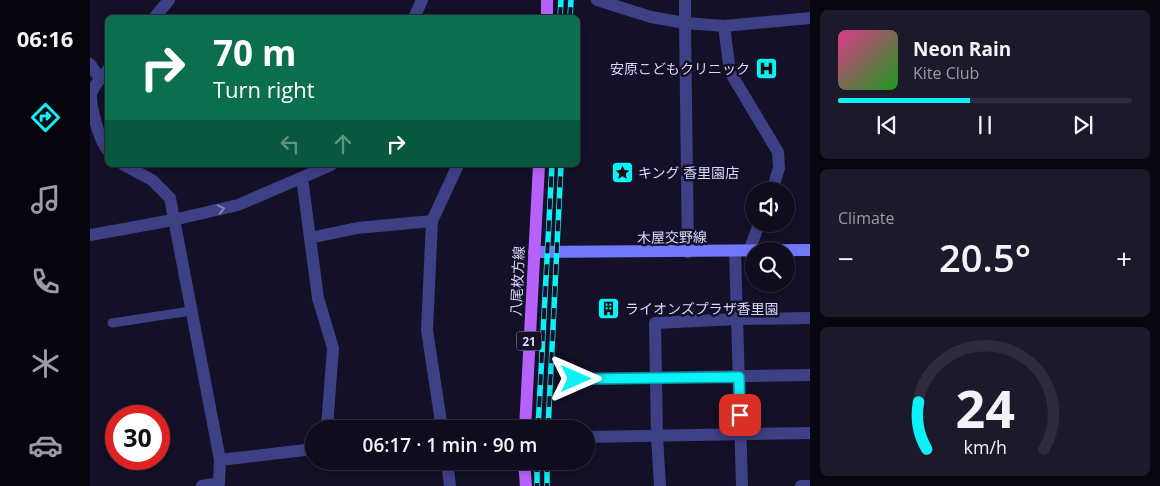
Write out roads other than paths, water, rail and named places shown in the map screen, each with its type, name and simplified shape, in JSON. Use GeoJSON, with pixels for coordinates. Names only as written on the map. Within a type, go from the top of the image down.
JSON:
{"type":"FeatureCollection","features":[{"type":"Feature","properties":{"kind":"main road"},"geometry":{"type":"LineString","coordinates":[[546,15],[547,0]]}},
{"type":"Feature","properties":{"kind":"main road","name":"八尾枚方線"},"geometry":{"type":"LineString","coordinates":[[525,420],[539,167]]}},
{"type":"Feature","properties":{"kind":"main road","name":"木屋交野線"},"geometry":{"type":"LineString","coordinates":[[795,250],[810,250]]}},
{"type":"Feature","properties":{"kind":"main road","name":"木屋交野線"},"geometry":{"type":"LineString","coordinates":[[534,252],[745,251]]}},
{"type":"Feature","properties":{"kind":"main road"},"geometry":{"type":"LineString","coordinates":[[525,470],[526,486]]}},
{"type":"Feature","properties":{"kind":"street"},"geometry":{"type":"LineString","coordinates":[[156,15],[169,0]]}},
{"type":"Feature","properties":{"kind":"street"},"geometry":{"type":"LineString","coordinates":[[415,15],[422,0]]}},
{"type":"Feature","properties":{"kind":"street"},"geometry":{"type":"LineString","coordinates":[[597,0],[652,17],[684,23],[724,26],[810,18]]}},
{"type":"Feature","properties":{"kind":"street"},"geometry":{"type":"LineString","coordinates":[[685,0],[688,252]]}},
{"type":"Feature","properties":{"kind":"street"},"geometry":{"type":"LineString","coordinates":[[724,26],[730,72],[778,152],[779,168],[775,182]]}},
{"type":"Feature","properties":{"kind":"street"},"geometry":{"type":"LineString","coordinates":[[90,64],[104,74],[90,95],[94,124],[105,148]]}},
{"type":"Feature","properties":{"kind":"street"},"geometry":{"type":"LineString","coordinates":[[128,167],[152,180],[170,198],[220,460],[219,483],[202,486]]}},
{"type":"Feature","properties":{"kind":"street"},"geometry":{"type":"LineString","coordinates":[[90,235],[173,220],[238,205],[327,167]]}},
{"type":"Feature","properties":{"kind":"street"},"geometry":{"type":"LineString","coordinates":[[441,420],[427,330],[432,221],[457,167]]}},
{"type":"Feature","properties":{"kind":"street"},"geometry":{"type":"LineString","coordinates":[[302,178],[318,298],[333,348],[327,420]]}},
{"type":"Feature","properties":{"kind":"street"},"geometry":{"type":"LineString","coordinates":[[310,238],[357,228],[432,221]]}},
{"type":"Feature","properties":{"kind":"street"},"geometry":{"type":"LineString","coordinates":[[735,251],[742,486]]}},
{"type":"Feature","properties":{"kind":"street"},"geometry":{"type":"LineString","coordinates":[[660,486],[655,323],[810,318]]}},
{"type":"Feature","properties":{"kind":"street"},"geometry":{"type":"LineString","coordinates":[[576,379],[810,375]]}},
{"type":"Feature","properties":{"kind":"street"},"geometry":{"type":"LineString","coordinates":[[595,437],[810,433]]}},
{"type":"Feature","properties":{"kind":"street"},"geometry":{"type":"LineString","coordinates":[[220,460],[305,450]]}},
{"type":"Feature","properties":{"kind":"street"},"geometry":{"type":"LineString","coordinates":[[447,470],[450,486]]}},
{"type":"Feature","properties":{"kind":"street"},"geometry":{"type":"LineString","coordinates":[[801,486],[810,486]]}},
{"type":"Feature","properties":{"kind":"lane"},"geometry":{"type":"LineString","coordinates":[[112,323],[191,311]]}},
{"type":"Feature","properties":{"kind":"railway"},"geometry":{"type":"LineString","coordinates":[[560,15],[561,0]]}},
{"type":"Feature","properties":{"kind":"railway"},"geometry":{"type":"LineString","coordinates":[[570,15],[571,0]]}},
{"type":"Feature","properties":{"kind":"railway"},"geometry":{"type":"LineString","coordinates":[[538,420],[552,167]]}},
{"type":"Feature","properties":{"kind":"railway"},"geometry":{"type":"LineString","coordinates":[[548,420],[561,167]]}},
{"type":"Feature","properties":{"kind":"railway"},"geometry":{"type":"LineString","coordinates":[[537,470],[537,486]]}},
{"type":"Feature","properties":{"kind":"railway"},"geometry":{"type":"LineString","coordinates":[[547,470],[547,486]]}},
{"type":"Feature","properties":{"kind":"place","name":"安原こどもクリニック"},"geometry":{"type":"Point","coordinates":[766,68]}},
{"type":"Feature","properties":{"kind":"place","name":"キング 香里園店"},"geometry":{"type":"Point","coordinates":[622,172]}},
{"type":"Feature","properties":{"kind":"place","name":"ライオンズプラザ香里園"},"geometry":{"type":"Point","coordinates":[609,308]}}]}
